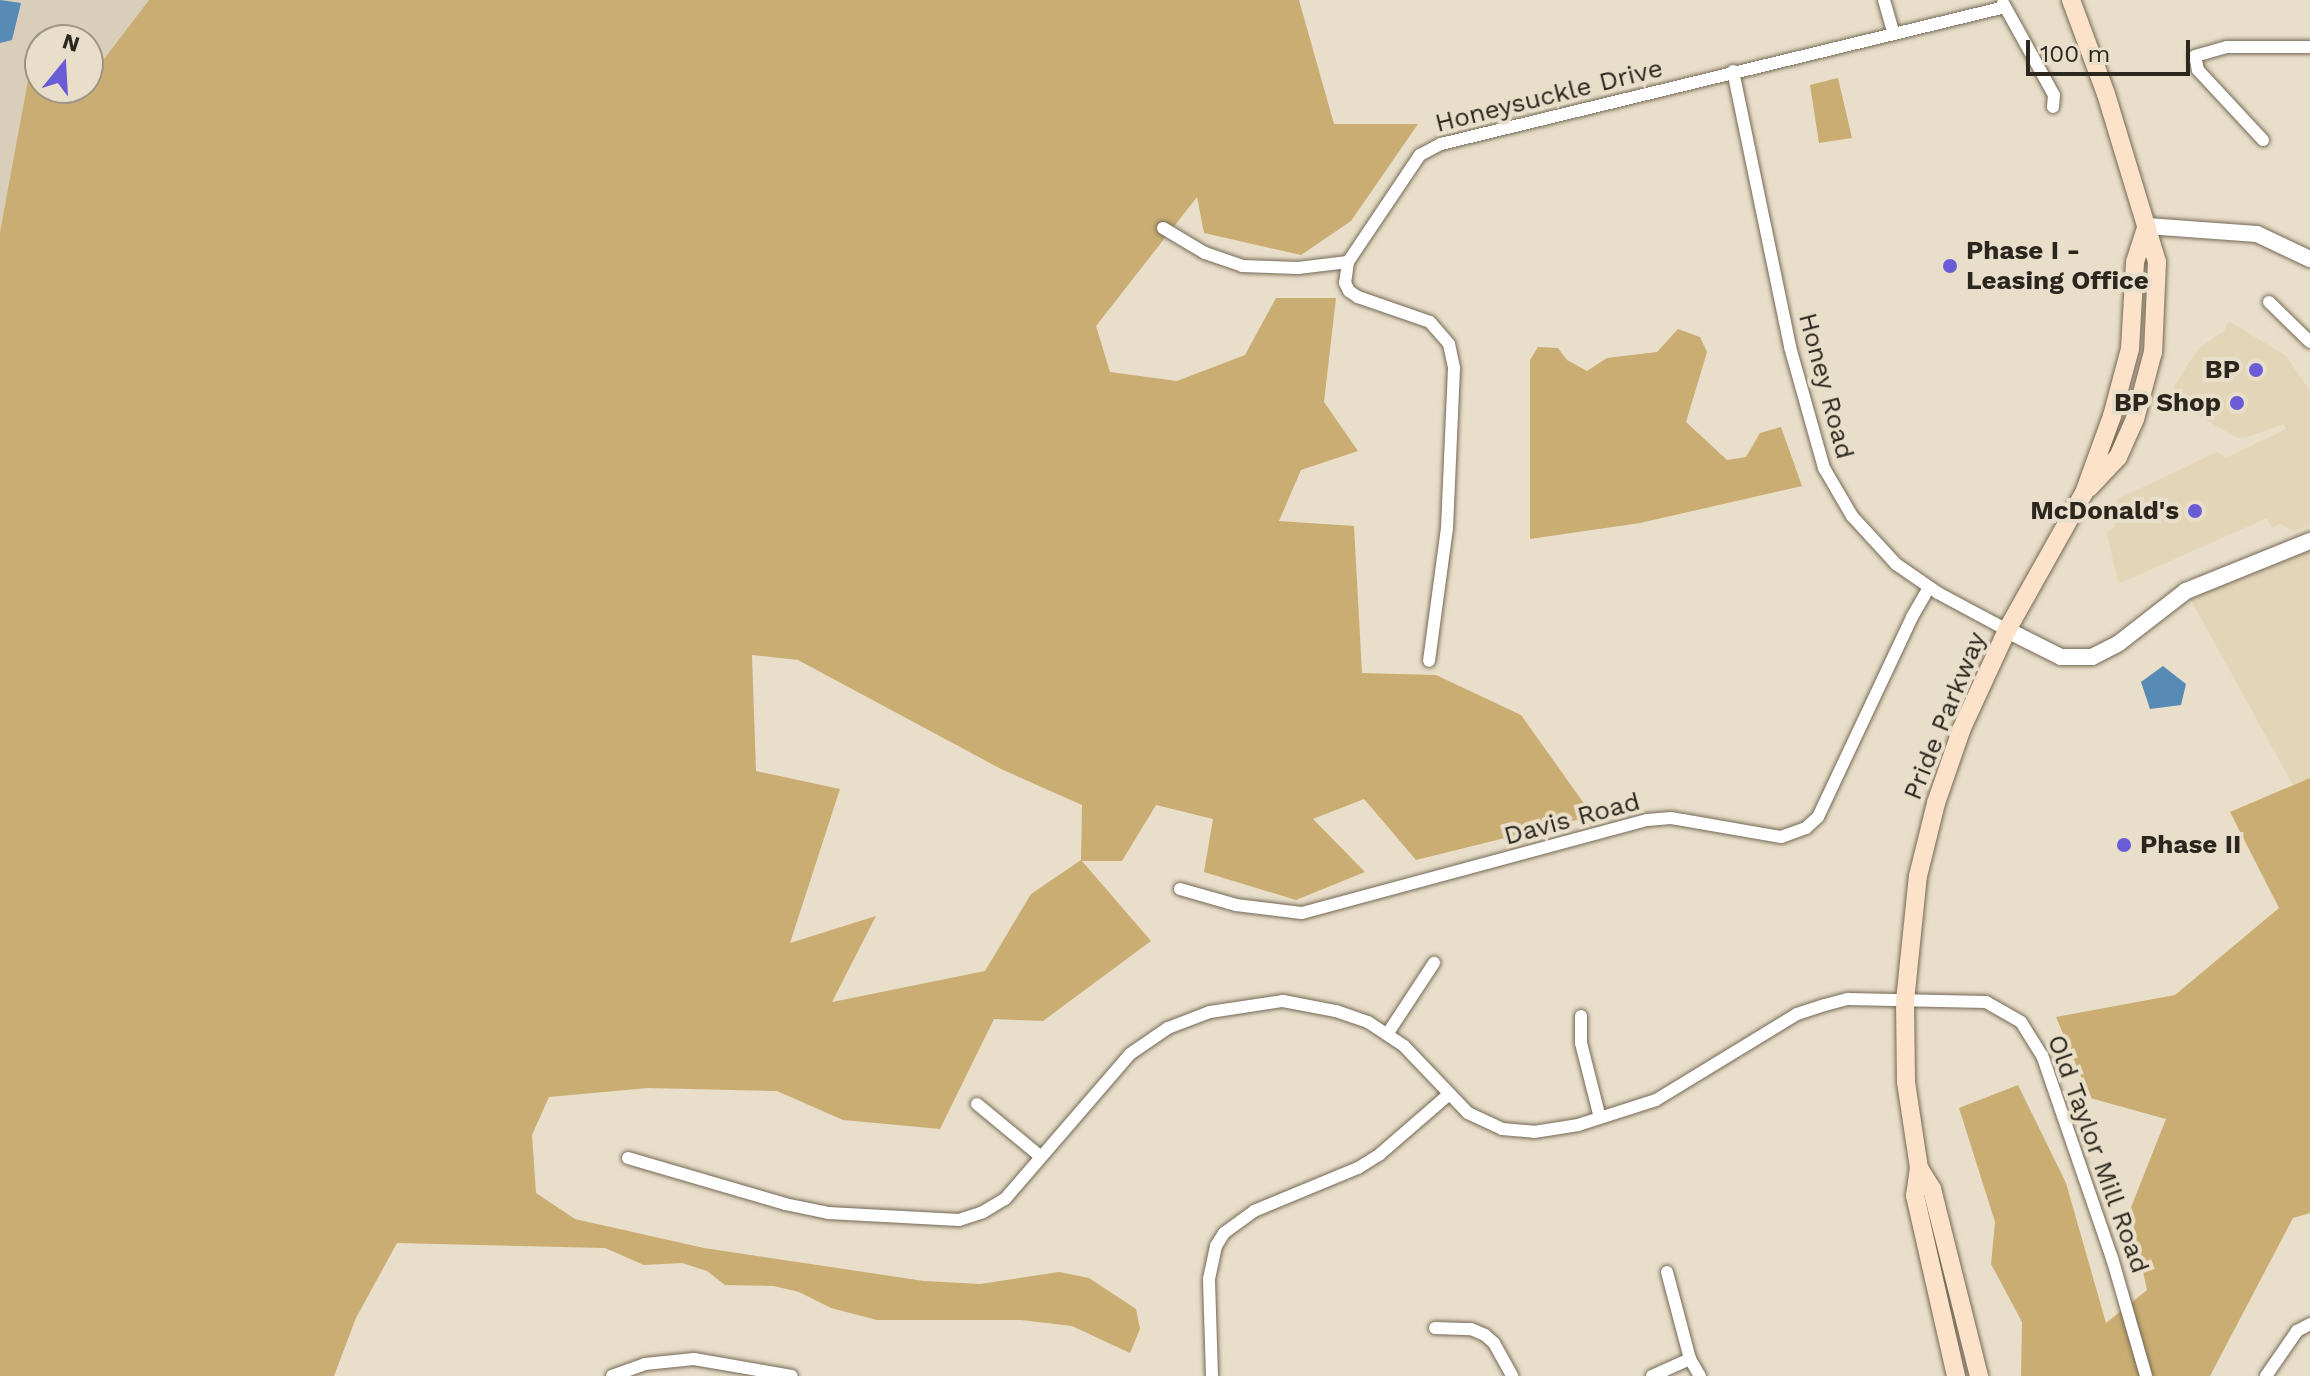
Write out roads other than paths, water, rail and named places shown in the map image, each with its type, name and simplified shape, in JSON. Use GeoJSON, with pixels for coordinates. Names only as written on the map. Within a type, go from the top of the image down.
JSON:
{"type":"FeatureCollection","features":[{"type":"Feature","properties":{"kind":"main road"},"geometry":{"type":"LineString","coordinates":[[2071,0],[2106,94],[2147,226]]}},
{"type":"Feature","properties":{"kind":"main road","name":"Pride Parkway"},"geometry":{"type":"LineString","coordinates":[[1956,1376],[1915,1196],[1919,1168],[1906,1082],[1905,1001],[1914,900],[1936,803],[1962,728],[2007,630],[2084,493],[2122,382],[2133,320],[2135,262],[2147,226]]}},
{"type":"Feature","properties":{"kind":"main road","name":"Pride Parkway"},"geometry":{"type":"LineString","coordinates":[[1919,1168],[1932,1189],[1979,1376]]}},
{"type":"Feature","properties":{"kind":"street"},"geometry":{"type":"LineString","coordinates":[[1884,0],[1894,34]]}},
{"type":"Feature","properties":{"kind":"street"},"geometry":{"type":"LineString","coordinates":[[2003,4],[2054,95],[2053,107]]}},
{"type":"Feature","properties":{"kind":"street","name":"Honeysuckle Drive"},"geometry":{"type":"LineString","coordinates":[[1348,262],[1420,155],[1434,147],[1733,71],[1894,34],[2003,4]]}},
{"type":"Feature","properties":{"kind":"street"},"geometry":{"type":"LineString","coordinates":[[2263,140],[2198,70],[2195,56],[2227,47],[2310,47]]}},
{"type":"Feature","properties":{"kind":"street","name":"Honey Road"},"geometry":{"type":"LineString","coordinates":[[1733,71],[1790,347],[1824,468],[1852,516],[1874,544],[1929,588],[2007,630]]}},
{"type":"Feature","properties":{"kind":"street"},"geometry":{"type":"LineString","coordinates":[[2147,226],[2187,226],[2257,234],[2310,259]]}},
{"type":"Feature","properties":{"kind":"street"},"geometry":{"type":"LineString","coordinates":[[1163,228],[1205,253],[1242,266],[1298,268],[1348,262],[1344,276],[1349,291],[1430,322],[1449,344],[1454,368],[1447,528],[1429,661]]}},
{"type":"Feature","properties":{"kind":"street"},"geometry":{"type":"LineString","coordinates":[[2269,302],[2310,342]]}},
{"type":"Feature","properties":{"kind":"street"},"geometry":{"type":"LineString","coordinates":[[2007,630],[2061,657],[2092,657],[2119,643],[2186,591],[2310,541]]}},
{"type":"Feature","properties":{"kind":"street","name":"Davis Road"},"geometry":{"type":"LineString","coordinates":[[1180,889],[1236,905],[1302,913],[1647,820],[1671,818],[1781,837],[1806,828],[1818,817],[1929,588]]}},
{"type":"Feature","properties":{"kind":"street"},"geometry":{"type":"LineString","coordinates":[[628,1158],[785,1204],[828,1213],[959,1220],[983,1212],[1005,1199],[1130,1054],[1180,1022],[1210,1012],[1283,1001],[1336,1011],[1388,1033],[1434,963]]}},
{"type":"Feature","properties":{"kind":"street","name":"Old Taylor Mill Road"},"geometry":{"type":"LineString","coordinates":[[1388,1033],[1404,1046],[1448,1095],[1481,1120],[1523,1132],[1552,1131],[1630,1110],[1679,1088],[1810,1009],[1848,999],[1986,1002],[2021,1022],[2033,1036],[2096,1209],[2146,1376]]}},
{"type":"Feature","properties":{"kind":"street"},"geometry":{"type":"LineString","coordinates":[[1581,1016],[1581,1043],[1600,1118]]}},
{"type":"Feature","properties":{"kind":"street"},"geometry":{"type":"LineString","coordinates":[[1212,1376],[1209,1279],[1213,1256],[1224,1233],[1254,1211],[1369,1161],[1448,1095]]}},
{"type":"Feature","properties":{"kind":"street"},"geometry":{"type":"LineString","coordinates":[[977,1104],[1041,1157]]}},
{"type":"Feature","properties":{"kind":"street"},"geometry":{"type":"LineString","coordinates":[[1667,1272],[1690,1359],[1700,1376]]}},
{"type":"Feature","properties":{"kind":"street"},"geometry":{"type":"LineString","coordinates":[[2266,1376],[2297,1331],[2310,1324]]}},
{"type":"Feature","properties":{"kind":"street"},"geometry":{"type":"LineString","coordinates":[[1435,1328],[1471,1329],[1485,1335],[1494,1343],[1512,1376]]}},
{"type":"Feature","properties":{"kind":"street"},"geometry":{"type":"LineString","coordinates":[[612,1376],[645,1364],[694,1359],[792,1376]]}},
{"type":"Feature","properties":{"kind":"street"},"geometry":{"type":"LineString","coordinates":[[1652,1376],[1690,1359]]}},
{"type":"Feature","properties":{"kind":"water"},"geometry":{"type":"Polygon","coordinates":[[[0,0],[21,3],[12,40],[0,43],[0,0]]]}},
{"type":"Feature","properties":{"kind":"water"},"geometry":{"type":"Polygon","coordinates":[[[2163,666],[2186,684],[2181,705],[2150,709],[2141,682],[2163,666]]]}},
{"type":"Feature","properties":{"kind":"place","name":"Phase I - Leasing Office"},"geometry":{"type":"Point","coordinates":[1950,266]}},
{"type":"Feature","properties":{"kind":"place","name":"BP"},"geometry":{"type":"Point","coordinates":[2256,370]}},
{"type":"Feature","properties":{"kind":"place","name":"BP Shop"},"geometry":{"type":"Point","coordinates":[2237,403]}},
{"type":"Feature","properties":{"kind":"place","name":"McDonald's"},"geometry":{"type":"Point","coordinates":[2195,511]}},
{"type":"Feature","properties":{"kind":"place","name":"Phase II"},"geometry":{"type":"Point","coordinates":[2124,845]}}]}
